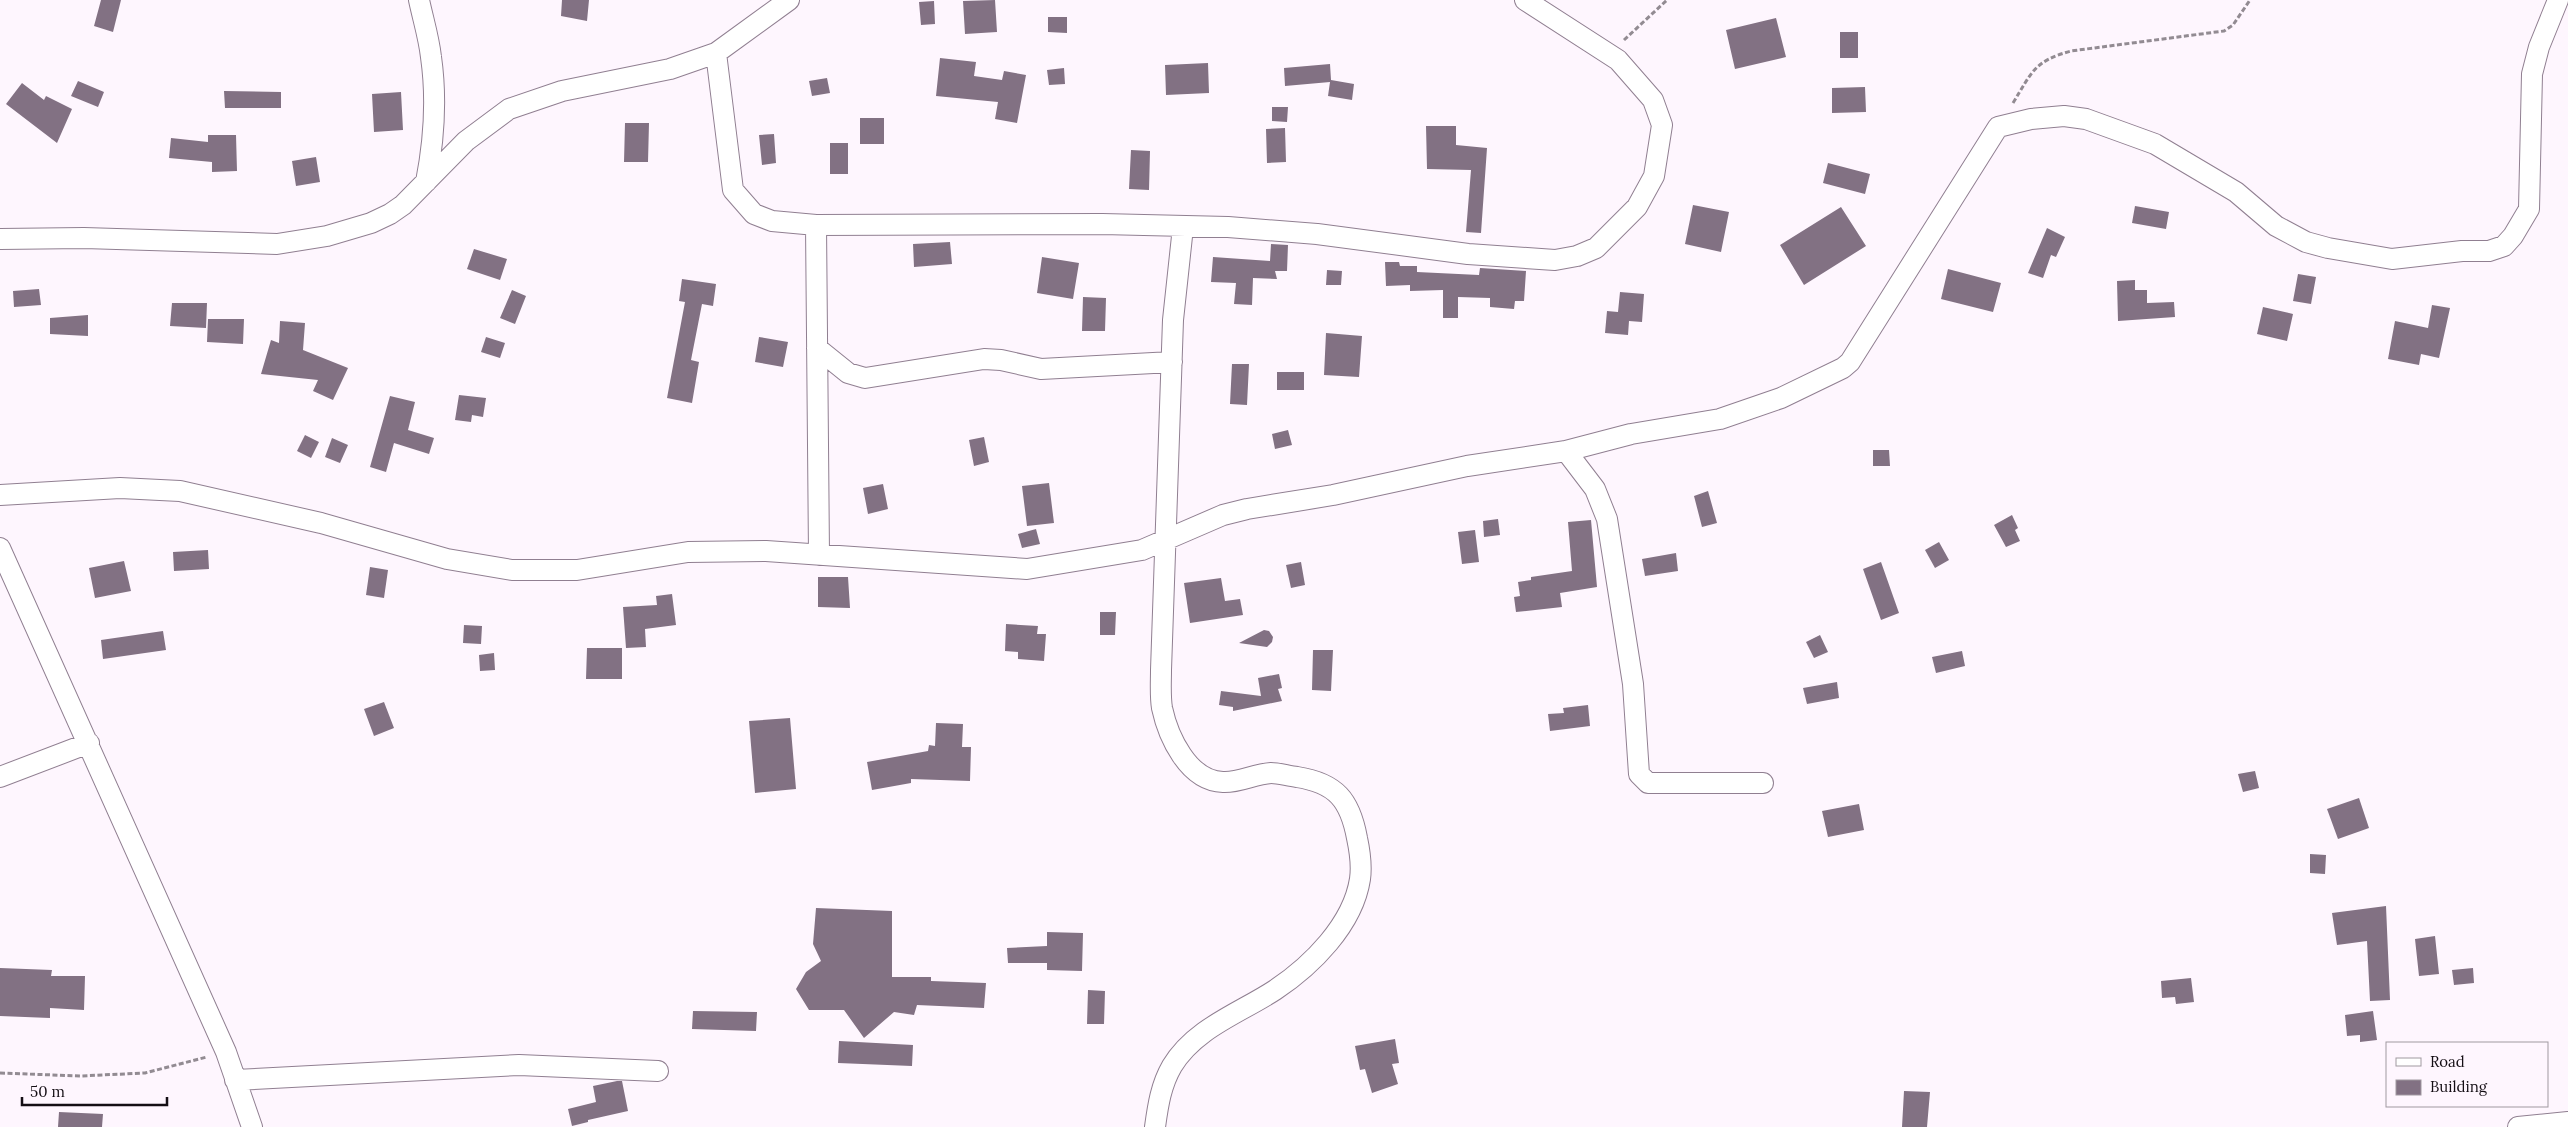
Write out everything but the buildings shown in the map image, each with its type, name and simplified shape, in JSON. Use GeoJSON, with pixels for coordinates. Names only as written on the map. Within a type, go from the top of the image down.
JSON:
{"type":"FeatureCollection","features":[{"type":"Feature","properties":{"kind":"street"},"geometry":{"type":"LineString","coordinates":[[419,0],[431,57],[434,90],[432,152],[426,182]]}},
{"type":"Feature","properties":{"kind":"street"},"geometry":{"type":"LineString","coordinates":[[0,239],[84,238],[262,244],[301,242],[371,223],[390,214],[426,182],[466,141],[509,109],[562,91],[670,69],[716,52],[789,0]]}},
{"type":"Feature","properties":{"kind":"street"},"geometry":{"type":"LineString","coordinates":[[716,52],[733,190],[754,214],[772,221],[816,225],[1102,224],[1228,227],[1308,233],[1468,254],[1555,260],[1596,248],[1638,207],[1654,176],[1662,125],[1653,100],[1618,60],[1525,0]]}},
{"type":"Feature","properties":{"kind":"street"},"geometry":{"type":"LineString","coordinates":[[0,495],[120,488],[180,491],[321,524],[447,559],[512,570],[577,570],[688,552],[766,551],[1027,569],[1119,556],[1142,550],[1223,515],[1247,509],[1333,495],[1467,466],[1566,451],[1631,434],[1720,419],[1749,411],[1781,398],[1843,368],[1855,354],[1998,127],[2031,119],[2064,116],[2086,119],[2155,144],[2236,192],[2276,226],[2306,242],[2328,248],[2392,259],[2462,251],[2489,251],[2504,246],[2514,236],[2529,209],[2532,74],[2539,48],[2558,0]]}},
{"type":"Feature","properties":{"kind":"street"},"geometry":{"type":"LineString","coordinates":[[816,225],[819,555]]}},
{"type":"Feature","properties":{"kind":"street"},"geometry":{"type":"LineString","coordinates":[[1155,1127],[1160,1096],[1166,1079],[1173,1064],[1195,1039],[1275,990],[1318,955],[1351,906],[1360,880],[1361,857],[1351,813],[1343,798],[1329,786],[1313,779],[1270,773],[1235,782],[1220,782],[1206,778],[1194,769],[1181,754],[1168,732],[1162,706],[1161,670],[1164,540],[1173,320],[1183,227]]}},
{"type":"Feature","properties":{"kind":"street"},"geometry":{"type":"LineString","coordinates":[[817,348],[848,374],[864,378],[984,360],[1000,360],[1041,369],[1172,362]]}},
{"type":"Feature","properties":{"kind":"street"},"geometry":{"type":"LineString","coordinates":[[1566,451],[1595,489],[1607,519],[1633,684],[1639,774],[1648,783],[1763,783]]}},
{"type":"Feature","properties":{"kind":"street"},"geometry":{"type":"LineString","coordinates":[[0,548],[226,1052],[252,1127]]}},
{"type":"Feature","properties":{"kind":"street"},"geometry":{"type":"LineString","coordinates":[[0,777],[88,743]]}},
{"type":"Feature","properties":{"kind":"street"},"geometry":{"type":"LineString","coordinates":[[235,1080],[519,1065],[658,1071]]}},
{"type":"Feature","properties":{"kind":"street"},"geometry":{"type":"LineString","coordinates":[[2518,1127],[2568,1122]]}},
{"type":"Feature","properties":{"kind":"path"},"geometry":{"type":"LineString","coordinates":[[1612,56],[1627,36],[1667,0]]}},
{"type":"Feature","properties":{"kind":"path"},"geometry":{"type":"LineString","coordinates":[[1998,127],[2035,66],[2052,56],[2071,51],[2224,31],[2233,25],[2250,0]]}},
{"type":"Feature","properties":{"kind":"path"},"geometry":{"type":"LineString","coordinates":[[0,1073],[80,1076],[145,1073],[226,1052]]}}]}
